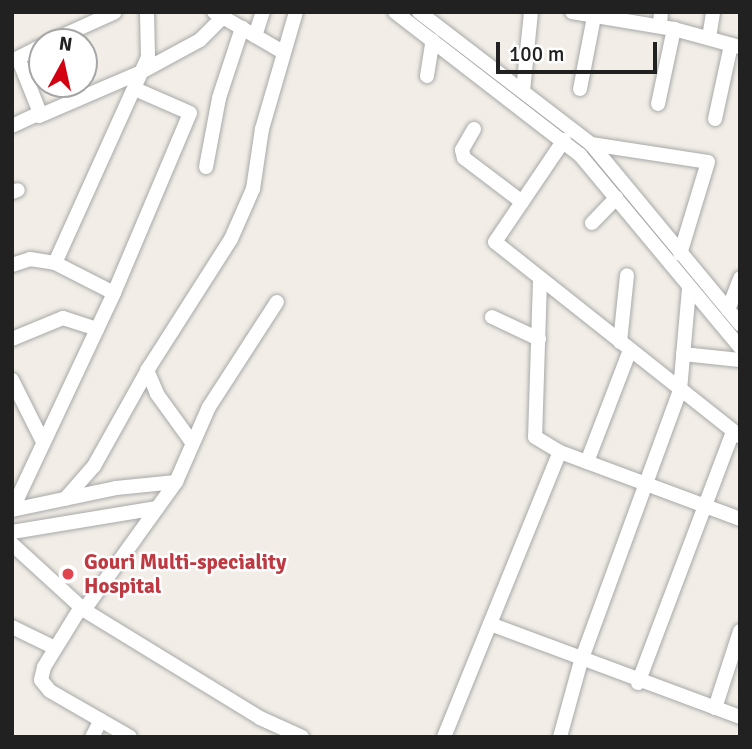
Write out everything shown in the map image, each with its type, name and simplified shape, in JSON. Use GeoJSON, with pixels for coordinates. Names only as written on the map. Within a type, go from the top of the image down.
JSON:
{"type":"FeatureCollection","features":[{"type":"Feature","properties":{"kind":"street"},"geometry":{"type":"LineString","coordinates":[[80,28],[116,12]]}},
{"type":"Feature","properties":{"kind":"street"},"geometry":{"type":"LineString","coordinates":[[55,263],[135,89],[151,42],[147,12]]}},
{"type":"Feature","properties":{"kind":"street"},"geometry":{"type":"LineString","coordinates":[[255,36],[263,12]]}},
{"type":"Feature","properties":{"kind":"street"},"geometry":{"type":"LineString","coordinates":[[65,499],[94,466],[147,370],[231,239],[247,201],[283,52],[296,12]]}},
{"type":"Feature","properties":{"kind":"street"},"geometry":{"type":"LineString","coordinates":[[395,12],[564,140],[740,347]]}},
{"type":"Feature","properties":{"kind":"street"},"geometry":{"type":"LineString","coordinates":[[419,12],[591,145],[740,324]]}},
{"type":"Feature","properties":{"kind":"street"},"geometry":{"type":"LineString","coordinates":[[523,90],[531,12]]}},
{"type":"Feature","properties":{"kind":"street"},"geometry":{"type":"LineString","coordinates":[[572,12],[665,23],[736,46],[715,118]]}},
{"type":"Feature","properties":{"kind":"street"},"geometry":{"type":"LineString","coordinates":[[709,38],[713,12]]}},
{"type":"Feature","properties":{"kind":"street"},"geometry":{"type":"LineString","coordinates":[[580,89],[595,14]]}},
{"type":"Feature","properties":{"kind":"street"},"geometry":{"type":"LineString","coordinates":[[12,125],[141,72],[200,40],[219,15],[283,52]]}},
{"type":"Feature","properties":{"kind":"street"},"geometry":{"type":"LineString","coordinates":[[658,104],[665,23]]}},
{"type":"Feature","properties":{"kind":"street"},"geometry":{"type":"LineString","coordinates":[[206,167],[219,98],[242,28]]}},
{"type":"Feature","properties":{"kind":"street"},"geometry":{"type":"LineString","coordinates":[[427,76],[433,40]]}},
{"type":"Feature","properties":{"kind":"street"},"geometry":{"type":"LineString","coordinates":[[28,53],[18,58],[28,86]]}},
{"type":"Feature","properties":{"kind":"street"},"geometry":{"type":"LineString","coordinates":[[12,510],[42,440],[114,293],[190,113],[135,89]]}},
{"type":"Feature","properties":{"kind":"street"},"geometry":{"type":"LineString","coordinates":[[32,98],[39,116]]}},
{"type":"Feature","properties":{"kind":"street"},"geometry":{"type":"LineString","coordinates":[[474,129],[462,150],[464,159],[522,202]]}},
{"type":"Feature","properties":{"kind":"street"},"geometry":{"type":"LineString","coordinates":[[564,140],[495,242],[736,434],[705,505],[638,683]]}},
{"type":"Feature","properties":{"kind":"street"},"geometry":{"type":"LineString","coordinates":[[591,145],[708,162],[680,254]]}},
{"type":"Feature","properties":{"kind":"street"},"geometry":{"type":"LineString","coordinates":[[592,223],[615,198]]}},
{"type":"Feature","properties":{"kind":"street"},"geometry":{"type":"LineString","coordinates":[[12,265],[30,259],[55,263],[114,293]]}},
{"type":"Feature","properties":{"kind":"street"},"geometry":{"type":"LineString","coordinates":[[587,462],[625,346],[627,275]]}},
{"type":"Feature","properties":{"kind":"street"},"geometry":{"type":"LineString","coordinates":[[728,310],[740,278]]}},
{"type":"Feature","properties":{"kind":"street"},"geometry":{"type":"LineString","coordinates":[[540,280],[535,437],[560,452],[740,519]]}},
{"type":"Feature","properties":{"kind":"street"},"geometry":{"type":"LineString","coordinates":[[560,737],[581,661],[680,390],[689,289]]}},
{"type":"Feature","properties":{"kind":"street"},"geometry":{"type":"LineString","coordinates":[[130,737],[44,685],[42,673],[82,608],[176,482],[191,440],[277,302]]}},
{"type":"Feature","properties":{"kind":"street"},"geometry":{"type":"LineString","coordinates":[[492,317],[539,339]]}},
{"type":"Feature","properties":{"kind":"street"},"geometry":{"type":"LineString","coordinates":[[12,339],[63,318],[97,329]]}},
{"type":"Feature","properties":{"kind":"street"},"geometry":{"type":"LineString","coordinates":[[683,354],[740,360]]}},
{"type":"Feature","properties":{"kind":"street"},"geometry":{"type":"LineString","coordinates":[[147,370],[157,394],[191,440]]}},
{"type":"Feature","properties":{"kind":"street"},"geometry":{"type":"LineString","coordinates":[[12,380],[42,440]]}},
{"type":"Feature","properties":{"kind":"street"},"geometry":{"type":"LineString","coordinates":[[444,737],[560,452]]}},
{"type":"Feature","properties":{"kind":"street"},"geometry":{"type":"LineString","coordinates":[[12,510],[176,482]]}},
{"type":"Feature","properties":{"kind":"street"},"geometry":{"type":"LineString","coordinates":[[12,532],[157,508]]}},
{"type":"Feature","properties":{"kind":"street"},"geometry":{"type":"LineString","coordinates":[[12,544],[82,608],[260,718],[302,737]]}},
{"type":"Feature","properties":{"kind":"street"},"geometry":{"type":"LineString","coordinates":[[490,624],[638,683],[740,718]]}},
{"type":"Feature","properties":{"kind":"street"},"geometry":{"type":"LineString","coordinates":[[12,627],[55,648]]}},
{"type":"Feature","properties":{"kind":"street"},"geometry":{"type":"LineString","coordinates":[[715,708],[740,631]]}},
{"type":"Feature","properties":{"kind":"street"},"geometry":{"type":"LineString","coordinates":[[92,737],[101,720]]}},
{"type":"Feature","properties":{"kind":"building"},"geometry":{"type":"Polygon","coordinates":[[[68,567],[76,572],[69,583],[62,576],[68,567]]]}},
{"type":"Feature","properties":{"kind":"place","name":"Gouri Multi-speciality Hospital"},"geometry":{"type":"Point","coordinates":[68,574]}}]}
